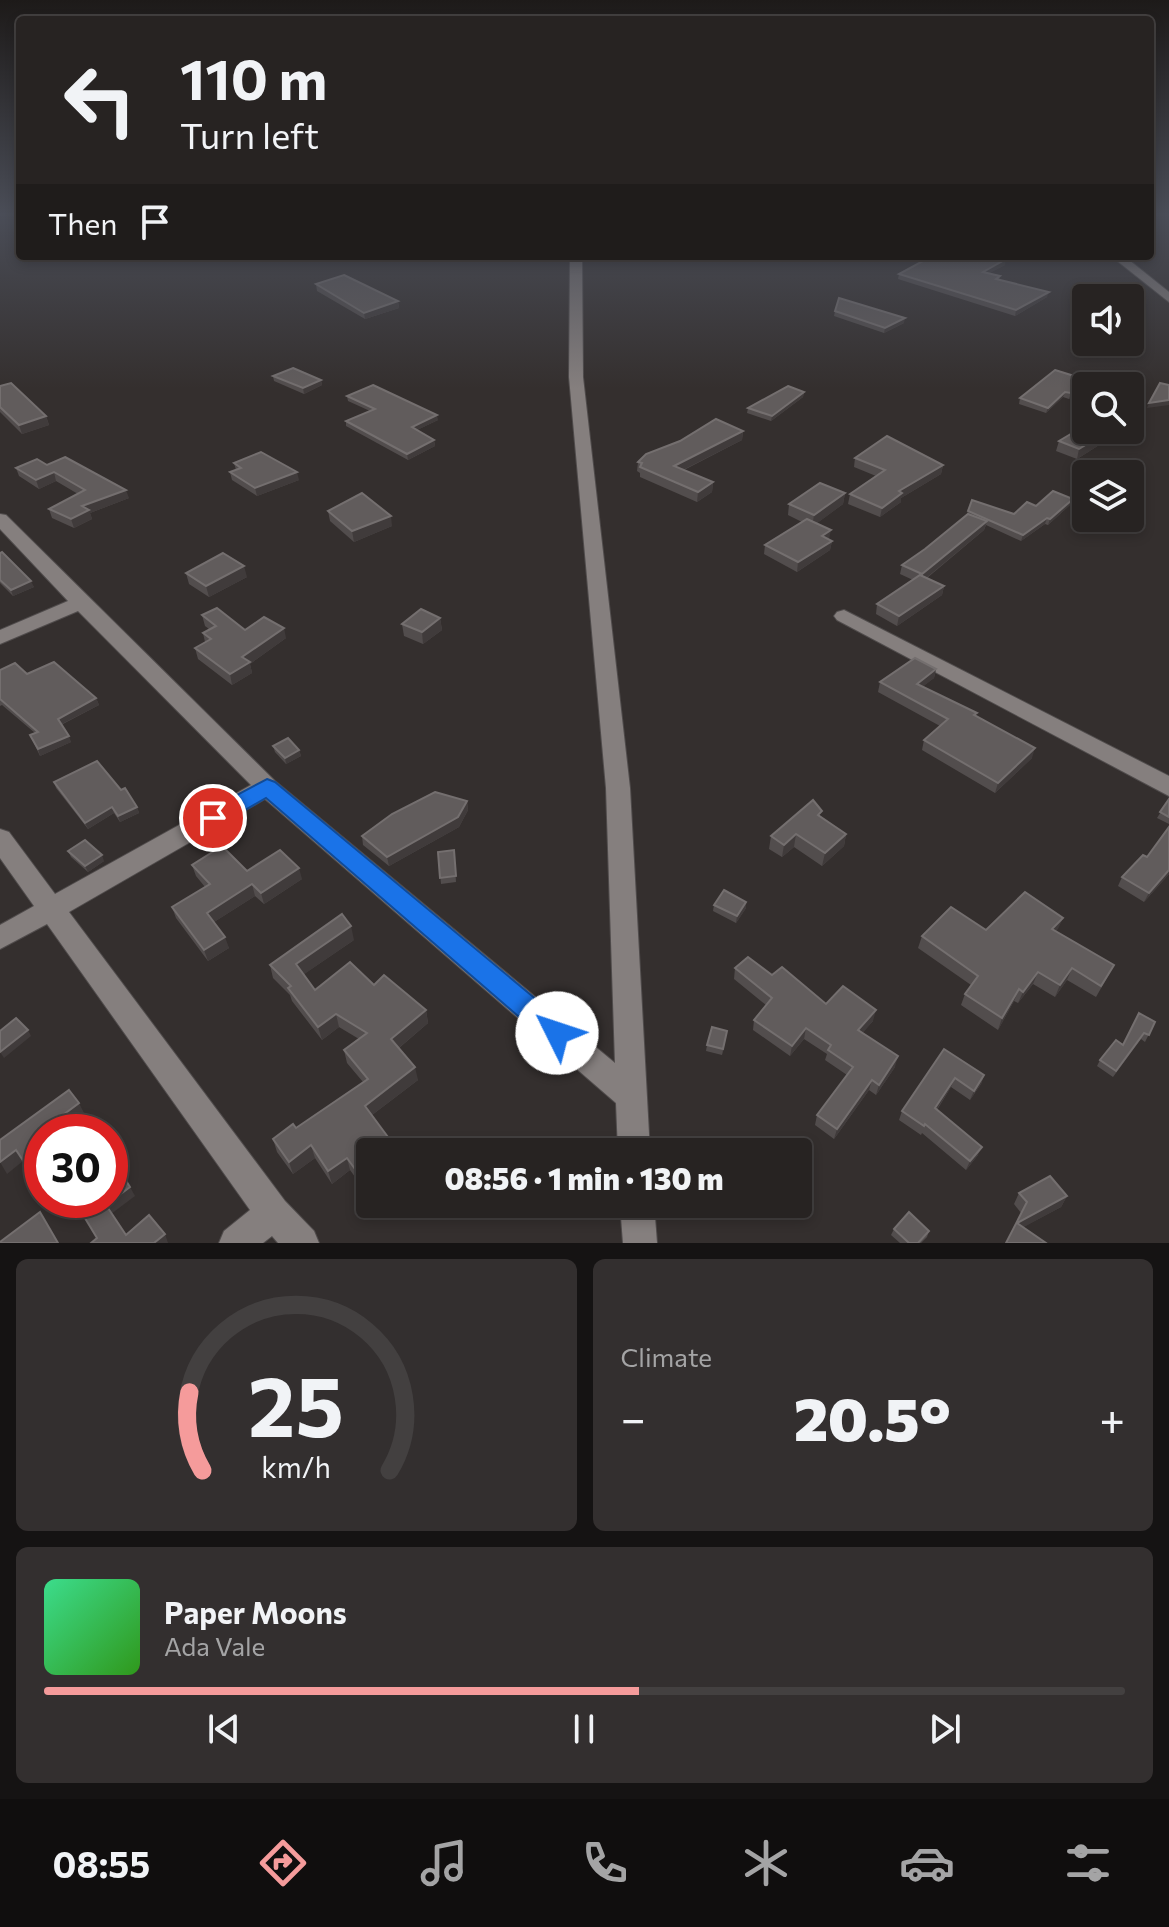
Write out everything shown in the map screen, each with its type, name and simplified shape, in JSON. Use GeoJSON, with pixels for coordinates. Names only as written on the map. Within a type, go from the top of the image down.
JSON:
{"type":"FeatureCollection","features":[{"type":"Feature","properties":{"kind":"street"},"geometry":{"type":"LineString","coordinates":[[576,273],[576,377],[618,788],[633,1138]]}},
{"type":"Feature","properties":{"kind":"street"},"geometry":{"type":"LineString","coordinates":[[1138,273],[1169,298]]}},
{"type":"Feature","properties":{"kind":"street"},"geometry":{"type":"LineString","coordinates":[[0,519],[267,787],[630,1095]]}},
{"type":"Feature","properties":{"kind":"street"},"geometry":{"type":"LineString","coordinates":[[0,638],[81,603]]}},
{"type":"Feature","properties":{"kind":"street"},"geometry":{"type":"LineString","coordinates":[[844,616],[1169,787]]}},
{"type":"Feature","properties":{"kind":"street"},"geometry":{"type":"LineString","coordinates":[[0,938],[267,787]]}},
{"type":"Feature","properties":{"kind":"street"},"geometry":{"type":"LineString","coordinates":[[0,839],[273,1213],[302,1243]]}},
{"type":"Feature","properties":{"kind":"street"},"geometry":{"type":"LineString","coordinates":[[236,1243],[273,1213]]}},
{"type":"Feature","properties":{"kind":"street"},"geometry":{"type":"LineString","coordinates":[[638,1218],[640,1243]]}},
{"type":"Feature","properties":{"kind":"building"},"geometry":{"type":"Polygon","coordinates":[[[987,273],[1000,276],[996,279],[1049,292],[1016,310],[899,274],[987,273]]]}},
{"type":"Feature","properties":{"kind":"building"},"geometry":{"type":"Polygon","coordinates":[[[344,275],[398,301],[364,313],[316,284],[344,275]]]}},
{"type":"Feature","properties":{"kind":"building"},"geometry":{"type":"Polygon","coordinates":[[[839,298],[905,318],[885,328],[835,311],[839,298]]]}},
{"type":"Feature","properties":{"kind":"building"},"geometry":{"type":"Polygon","coordinates":[[[293,368],[321,380],[303,388],[273,376],[293,368]]]}},
{"type":"Feature","properties":{"kind":"building"},"geometry":{"type":"Polygon","coordinates":[[[1055,370],[1072,375],[1072,392],[1065,392],[1048,408],[1020,398],[1055,370]]]}},
{"type":"Feature","properties":{"kind":"building"},"geometry":{"type":"Polygon","coordinates":[[[11,383],[46,416],[19,425],[0,407],[0,386],[11,383]]]}},
{"type":"Feature","properties":{"kind":"building"},"geometry":{"type":"Polygon","coordinates":[[[1160,383],[1169,385],[1169,400],[1149,403],[1160,383]]]}},
{"type":"Feature","properties":{"kind":"building"},"geometry":{"type":"Polygon","coordinates":[[[373,385],[437,415],[412,427],[434,440],[407,454],[346,421],[375,409],[347,396],[373,385]]]}},
{"type":"Feature","properties":{"kind":"building"},"geometry":{"type":"Polygon","coordinates":[[[788,386],[804,392],[772,416],[748,408],[788,386]]]}},
{"type":"Feature","properties":{"kind":"building"},"geometry":{"type":"Polygon","coordinates":[[[716,419],[743,431],[674,466],[713,482],[698,492],[640,467],[642,463],[638,462],[646,454],[680,441],[716,419]]]}},
{"type":"Feature","properties":{"kind":"building"},"geometry":{"type":"Polygon","coordinates":[[[1072,433],[1072,444],[1087,444],[1079,449],[1059,441],[1072,433]]]}},
{"type":"Feature","properties":{"kind":"building"},"geometry":{"type":"Polygon","coordinates":[[[887,436],[943,465],[899,491],[902,493],[882,508],[850,494],[885,470],[855,458],[887,436]]]}},
{"type":"Feature","properties":{"kind":"building"},"geometry":{"type":"Polygon","coordinates":[[[261,452],[297,472],[255,488],[230,472],[241,468],[234,463],[261,452]]]}},
{"type":"Feature","properties":{"kind":"building"},"geometry":{"type":"Polygon","coordinates":[[[65,457],[126,490],[82,506],[89,510],[71,519],[49,509],[85,490],[54,472],[36,480],[16,468],[37,459],[47,465],[65,457]]]}},
{"type":"Feature","properties":{"kind":"building"},"geometry":{"type":"Polygon","coordinates":[[[820,483],[845,493],[814,515],[789,504],[820,483]]]}},
{"type":"Feature","properties":{"kind":"building"},"geometry":{"type":"Polygon","coordinates":[[[1053,491],[1072,499],[1050,519],[1023,535],[968,511],[972,500],[1014,514],[1027,502],[1036,506],[1053,491]]]}},
{"type":"Feature","properties":{"kind":"building"},"geometry":{"type":"Polygon","coordinates":[[[362,493],[391,516],[352,531],[328,511],[362,493]]]}},
{"type":"Feature","properties":{"kind":"building"},"geometry":{"type":"Polygon","coordinates":[[[968,514],[987,521],[922,574],[902,565],[925,549],[968,514]]]}},
{"type":"Feature","properties":{"kind":"building"},"geometry":{"type":"Polygon","coordinates":[[[807,519],[831,530],[822,536],[832,541],[798,562],[765,545],[807,519]]]}},
{"type":"Feature","properties":{"kind":"building"},"geometry":{"type":"Polygon","coordinates":[[[2,552],[31,581],[11,590],[0,580],[2,552]]]}},
{"type":"Feature","properties":{"kind":"building"},"geometry":{"type":"Polygon","coordinates":[[[223,553],[244,566],[206,586],[186,573],[223,553]]]}},
{"type":"Feature","properties":{"kind":"building"},"geometry":{"type":"Polygon","coordinates":[[[920,575],[944,586],[899,616],[877,604],[920,575]]]}},
{"type":"Feature","properties":{"kind":"building"},"geometry":{"type":"Polygon","coordinates":[[[217,608],[245,630],[264,617],[284,628],[242,657],[250,662],[230,674],[195,648],[211,639],[203,633],[216,626],[202,615],[217,608]]]}},
{"type":"Feature","properties":{"kind":"building"},"geometry":{"type":"Polygon","coordinates":[[[421,609],[440,618],[422,632],[402,624],[421,609]]]}},
{"type":"Feature","properties":{"kind":"building"},"geometry":{"type":"Polygon","coordinates":[[[915,658],[936,669],[917,684],[977,713],[974,715],[1035,748],[998,783],[924,740],[948,719],[880,682],[915,658]]]}},
{"type":"Feature","properties":{"kind":"building"},"geometry":{"type":"Polygon","coordinates":[[[54,662],[96,698],[58,719],[69,736],[38,749],[30,735],[38,732],[0,699],[0,670],[15,663],[27,674],[54,662]]]}},
{"type":"Feature","properties":{"kind":"building"},"geometry":{"type":"Polygon","coordinates":[[[288,738],[299,750],[285,758],[273,746],[288,738]]]}},
{"type":"Feature","properties":{"kind":"building"},"geometry":{"type":"Polygon","coordinates":[[[97,761],[121,790],[125,788],[137,807],[118,816],[112,807],[85,823],[54,782],[97,761]]]}},
{"type":"Feature","properties":{"kind":"building"},"geometry":{"type":"Polygon","coordinates":[[[435,792],[467,801],[458,817],[387,857],[362,836],[392,814],[435,792]]]}},
{"type":"Feature","properties":{"kind":"building"},"geometry":{"type":"Polygon","coordinates":[[[1169,799],[1169,817],[1160,812],[1169,799]]]}},
{"type":"Feature","properties":{"kind":"building"},"geometry":{"type":"Polygon","coordinates":[[[813,800],[822,811],[818,815],[846,834],[825,853],[796,834],[784,845],[771,836],[813,800]]]}},
{"type":"Feature","properties":{"kind":"building"},"geometry":{"type":"Polygon","coordinates":[[[1169,827],[1169,870],[1149,893],[1122,877],[1143,855],[1147,857],[1169,827]]]}},
{"type":"Feature","properties":{"kind":"building"},"geometry":{"type":"Polygon","coordinates":[[[85,840],[102,855],[85,866],[68,851],[85,840]]]}},
{"type":"Feature","properties":{"kind":"building"},"geometry":{"type":"Polygon","coordinates":[[[222,846],[247,871],[280,850],[299,868],[261,893],[252,884],[207,913],[225,937],[204,950],[172,907],[210,884],[192,865],[222,846]]]}},
{"type":"Feature","properties":{"kind":"building"},"geometry":{"type":"Polygon","coordinates":[[[454,850],[456,876],[440,878],[438,852],[454,850]]]}},
{"type":"Feature","properties":{"kind":"building"},"geometry":{"type":"Polygon","coordinates":[[[724,890],[746,902],[737,916],[714,905],[724,890]]]}},
{"type":"Feature","properties":{"kind":"building"},"geometry":{"type":"Polygon","coordinates":[[[1025,892],[1063,918],[1052,929],[1114,965],[1101,986],[1072,968],[1060,985],[1038,972],[1023,992],[1019,989],[1002,1018],[965,994],[978,976],[922,936],[951,907],[986,930],[1025,892]]]}},
{"type":"Feature","properties":{"kind":"building"},"geometry":{"type":"Polygon","coordinates":[[[342,914],[351,926],[296,964],[315,990],[350,962],[374,985],[384,975],[426,1010],[391,1039],[415,1067],[365,1106],[389,1138],[356,1138],[356,1170],[347,1158],[328,1171],[311,1145],[289,1162],[273,1139],[293,1124],[296,1128],[368,1079],[344,1050],[367,1033],[336,1014],[318,1027],[288,988],[291,986],[270,965],[342,914]]]}},
{"type":"Feature","properties":{"kind":"building"},"geometry":{"type":"Polygon","coordinates":[[[748,957],[772,975],[782,967],[826,1004],[843,986],[876,1010],[858,1030],[898,1056],[879,1085],[872,1080],[837,1129],[817,1115],[853,1067],[828,1050],[831,1045],[806,1028],[792,1046],[754,1020],[772,998],[735,968],[748,957]]]}},
{"type":"Feature","properties":{"kind":"building"},"geometry":{"type":"Polygon","coordinates":[[[1139,1013],[1155,1022],[1149,1035],[1144,1033],[1116,1071],[1100,1060],[1116,1040],[1123,1045],[1139,1013]]]}},
{"type":"Feature","properties":{"kind":"building"},"geometry":{"type":"Polygon","coordinates":[[[16,1018],[28,1030],[0,1052],[0,1031],[16,1018]]]}},
{"type":"Feature","properties":{"kind":"building"},"geometry":{"type":"Polygon","coordinates":[[[712,1027],[727,1031],[723,1049],[707,1045],[712,1027]]]}},
{"type":"Feature","properties":{"kind":"building"},"geometry":{"type":"Polygon","coordinates":[[[944,1049],[984,1075],[974,1091],[955,1078],[935,1108],[982,1147],[970,1161],[925,1124],[902,1111],[944,1049]]]}},
{"type":"Feature","properties":{"kind":"building"},"geometry":{"type":"Polygon","coordinates":[[[69,1090],[79,1103],[64,1114],[36,1114],[69,1090]]]}},
{"type":"Feature","properties":{"kind":"building"},"geometry":{"type":"Polygon","coordinates":[[[24,1123],[24,1162],[16,1150],[0,1162],[0,1140],[24,1123]]]}},
{"type":"Feature","properties":{"kind":"building"},"geometry":{"type":"Polygon","coordinates":[[[1050,1176],[1067,1196],[1017,1223],[1046,1243],[1006,1243],[1027,1202],[1019,1193],[1050,1176]]]}},
{"type":"Feature","properties":{"kind":"building"},"geometry":{"type":"Polygon","coordinates":[[[909,1212],[929,1231],[918,1243],[909,1243],[894,1229],[909,1212]]]}},
{"type":"Feature","properties":{"kind":"building"},"geometry":{"type":"Polygon","coordinates":[[[149,1215],[165,1234],[154,1243],[91,1243],[97,1238],[85,1218],[115,1218],[126,1235],[149,1215]]]}},
{"type":"Feature","properties":{"kind":"building"},"geometry":{"type":"Polygon","coordinates":[[[32,1218],[43,1218],[58,1243],[0,1243],[32,1218]]]}},
{"type":"Feature","properties":{"kind":"route"},"geometry":{"type":"LineString","coordinates":[[213,818],[267,787],[557,1033]]}}]}
